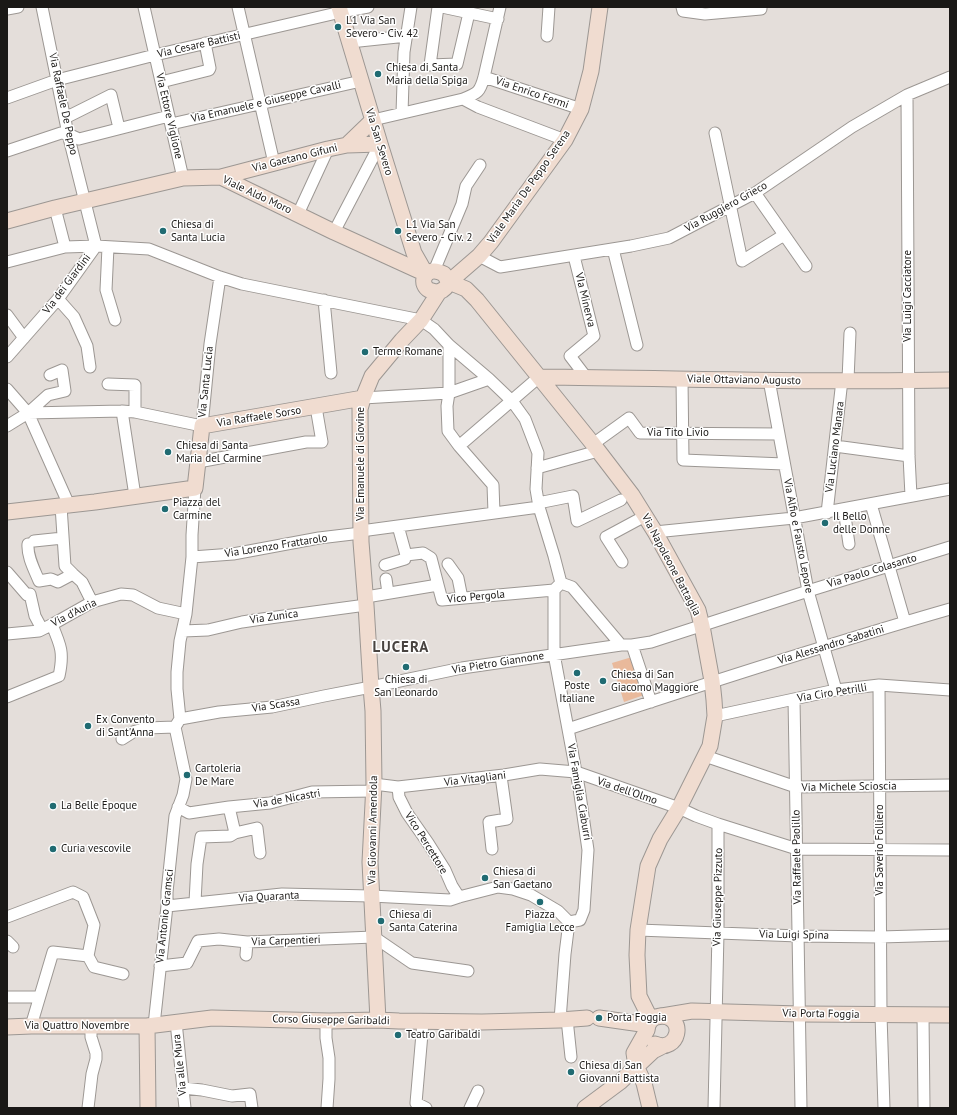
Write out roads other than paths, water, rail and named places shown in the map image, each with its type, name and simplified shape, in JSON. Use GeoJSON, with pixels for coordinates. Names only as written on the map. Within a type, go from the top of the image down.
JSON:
{"type":"FeatureCollection","features":[{"type":"Feature","properties":{"kind":"street"},"geometry":{"type":"LineString","coordinates":[[7,9],[18,7]]}},
{"type":"Feature","properties":{"kind":"street","name":"Via Raffaele De Peppo"},"geometry":{"type":"LineString","coordinates":[[42,7],[68,134],[86,201]]}},
{"type":"Feature","properties":{"kind":"street","name":"Via Ettore Viglione"},"geometry":{"type":"LineString","coordinates":[[144,7],[183,178]]}},
{"type":"Feature","properties":{"kind":"street","name":"Via Cesare Battisti"},"geometry":{"type":"LineString","coordinates":[[7,98],[57,80],[155,55],[340,9],[368,7]]}},
{"type":"Feature","properties":{"kind":"street"},"geometry":{"type":"LineString","coordinates":[[402,113],[404,52],[411,7]]}},
{"type":"Feature","properties":{"kind":"street"},"geometry":{"type":"LineString","coordinates":[[438,7],[430,65],[457,64],[469,13]]}},
{"type":"Feature","properties":{"kind":"street"},"geometry":{"type":"LineString","coordinates":[[442,7],[498,19]]}},
{"type":"Feature","properties":{"kind":"street"},"geometry":{"type":"LineString","coordinates":[[347,145],[373,120],[463,99],[478,92],[484,77],[500,7]]}},
{"type":"Feature","properties":{"kind":"street"},"geometry":{"type":"LineString","coordinates":[[547,36],[550,7]]}},
{"type":"Feature","properties":{"kind":"street","name":"Viale Maria De Peppo Serena"},"geometry":{"type":"LineString","coordinates":[[436,280],[466,268],[479,256],[491,242],[565,140],[581,109],[591,71],[600,7]]}},
{"type":"Feature","properties":{"kind":"street"},"geometry":{"type":"LineString","coordinates":[[682,7],[683,11],[705,14],[761,9],[761,7]]}},
{"type":"Feature","properties":{"kind":"street"},"geometry":{"type":"LineString","coordinates":[[241,8],[244,34],[274,163]]}},
{"type":"Feature","properties":{"kind":"street","name":"Via San Severo"},"geometry":{"type":"LineString","coordinates":[[340,9],[414,253],[436,280],[430,307]]}},
{"type":"Feature","properties":{"kind":"street"},"geometry":{"type":"LineString","coordinates":[[350,42],[407,36]]}},
{"type":"Feature","properties":{"kind":"street"},"geometry":{"type":"LineString","coordinates":[[161,82],[209,70],[210,68],[205,43]]}},
{"type":"Feature","properties":{"kind":"street","name":"Via Enrico Fermi"},"geometry":{"type":"LineString","coordinates":[[484,77],[581,109]]}},
{"type":"Feature","properties":{"kind":"street","name":"Via Ruggiero Grieco"},"geometry":{"type":"LineString","coordinates":[[479,256],[500,267],[574,256],[669,238],[755,193],[852,127],[907,95],[950,77]]}},
{"type":"Feature","properties":{"kind":"street","name":"Via Emanuele e Giuseppe Cavalli"},"geometry":{"type":"LineString","coordinates":[[7,151],[61,133],[68,134],[79,139],[119,128],[260,103],[361,81]]}},
{"type":"Feature","properties":{"kind":"street"},"geometry":{"type":"LineString","coordinates":[[65,118],[111,95],[119,128]]}},
{"type":"Feature","properties":{"kind":"street","name":"Via Luigi Cacciatore"},"geometry":{"type":"LineString","coordinates":[[907,95],[908,381],[911,496]]}},
{"type":"Feature","properties":{"kind":"street"},"geometry":{"type":"LineString","coordinates":[[463,99],[478,107],[565,140]]}},
{"type":"Feature","properties":{"kind":"street"},"geometry":{"type":"LineString","coordinates":[[715,132],[742,261],[784,235]]}},
{"type":"Feature","properties":{"kind":"street"},"geometry":{"type":"LineString","coordinates":[[334,232],[380,144]]}},
{"type":"Feature","properties":{"kind":"street","name":"Via Gaetano Gifuni"},"geometry":{"type":"LineString","coordinates":[[221,177],[347,145],[380,144]]}},
{"type":"Feature","properties":{"kind":"street"},"geometry":{"type":"LineString","coordinates":[[298,214],[328,149]]}},
{"type":"Feature","properties":{"kind":"street"},"geometry":{"type":"LineString","coordinates":[[436,280],[462,204],[466,186],[480,165]]}},
{"type":"Feature","properties":{"kind":"street","name":"Viale Aldo Moro"},"geometry":{"type":"LineString","coordinates":[[7,221],[55,208],[183,178],[221,177],[436,280]]}},
{"type":"Feature","properties":{"kind":"street"},"geometry":{"type":"LineString","coordinates":[[755,193],[806,266]]}},
{"type":"Feature","properties":{"kind":"street","name":"Via dei Giardini"},"geometry":{"type":"LineString","coordinates":[[7,357],[102,247],[86,201]]}},
{"type":"Feature","properties":{"kind":"street"},"geometry":{"type":"LineString","coordinates":[[55,208],[65,247]]}},
{"type":"Feature","properties":{"kind":"street"},"geometry":{"type":"LineString","coordinates":[[7,262],[65,247],[149,249],[242,284],[421,320]]}},
{"type":"Feature","properties":{"kind":"street"},"geometry":{"type":"LineString","coordinates":[[102,247],[106,290],[114,320]]}},
{"type":"Feature","properties":{"kind":"street"},"geometry":{"type":"LineString","coordinates":[[613,249],[637,344]]}},
{"type":"Feature","properties":{"kind":"street","name":"VIa Minerva"},"geometry":{"type":"LineString","coordinates":[[574,256],[594,336],[570,356],[586,377]]}},
{"type":"Feature","properties":{"kind":"street"},"geometry":{"type":"LineString","coordinates":[[466,268],[466,289]]}},
{"type":"Feature","properties":{"kind":"street","name":"Via Santa Lucia"},"geometry":{"type":"LineString","coordinates":[[195,488],[210,344],[220,277]]}},
{"type":"Feature","properties":{"kind":"street","name":"Via Napoleone Battaglia"},"geometry":{"type":"LineString","coordinates":[[436,280],[466,289],[477,300],[596,447],[632,495],[655,532],[698,610],[712,682],[715,716],[710,746],[679,808],[660,839],[648,866],[638,930],[637,955],[639,996],[652,1022],[648,1035],[650,1040],[653,1043],[663,1046]]}},
{"type":"Feature","properties":{"kind":"street"},"geometry":{"type":"LineString","coordinates":[[58,299],[74,317],[87,346],[90,367]]}},
{"type":"Feature","properties":{"kind":"street"},"geometry":{"type":"LineString","coordinates":[[324,300],[331,373]]}},
{"type":"Feature","properties":{"kind":"street","name":"Via Emanuele di Giovine"},"geometry":{"type":"LineString","coordinates":[[366,601],[361,532],[360,409],[372,376],[421,320],[430,307]]}},
{"type":"Feature","properties":{"kind":"street"},"geometry":{"type":"LineString","coordinates":[[7,315],[24,338]]}},
{"type":"Feature","properties":{"kind":"street","name":"Via Famiglia Ciaburri"},"geometry":{"type":"LineString","coordinates":[[421,320],[434,329],[449,345],[492,381],[512,401],[525,419],[538,452],[536,489],[539,505],[554,556],[557,586],[554,654],[579,788],[588,850],[584,910],[580,920],[569,922]]}},
{"type":"Feature","properties":{"kind":"street","name":"Via Luciano Manara"},"geometry":{"type":"LineString","coordinates":[[827,513],[850,333]]}},
{"type":"Feature","properties":{"kind":"street"},"geometry":{"type":"LineString","coordinates":[[449,345],[449,393],[447,406],[448,431],[493,485],[494,513]]}},
{"type":"Feature","properties":{"kind":"street"},"geometry":{"type":"LineString","coordinates":[[7,426],[28,413],[48,395],[65,391],[62,370],[50,375]]}},
{"type":"Feature","properties":{"kind":"street"},"geometry":{"type":"LineString","coordinates":[[459,446],[539,377]]}},
{"type":"Feature","properties":{"kind":"street","name":"Viale Ottaviano Augusto"},"geometry":{"type":"LineString","coordinates":[[539,377],[769,380],[950,380]]}},
{"type":"Feature","properties":{"kind":"street"},"geometry":{"type":"LineString","coordinates":[[682,379],[683,460],[784,464]]}},
{"type":"Feature","properties":{"kind":"street","name":"Via Alfio e Fausto Lepore"},"geometry":{"type":"LineString","coordinates":[[769,380],[808,591],[836,690]]}},
{"type":"Feature","properties":{"kind":"street"},"geometry":{"type":"LineString","coordinates":[[363,398],[449,393],[492,381]]}},
{"type":"Feature","properties":{"kind":"street"},"geometry":{"type":"LineString","coordinates":[[108,384],[136,385],[135,412]]}},
{"type":"Feature","properties":{"kind":"street"},"geometry":{"type":"LineString","coordinates":[[7,389],[28,413],[65,505],[63,538],[66,566],[82,582],[92,602]]}},
{"type":"Feature","properties":{"kind":"street","name":"Via Raffaele Sorso"},"geometry":{"type":"LineString","coordinates":[[202,426],[363,398]]}},
{"type":"Feature","properties":{"kind":"street","name":"Via Raffaele Sorso"},"geometry":{"type":"LineString","coordinates":[[198,462],[306,442],[322,442],[316,407]]}},
{"type":"Feature","properties":{"kind":"street"},"geometry":{"type":"LineString","coordinates":[[28,413],[122,411],[135,412],[202,426]]}},
{"type":"Feature","properties":{"kind":"street"},"geometry":{"type":"LineString","coordinates":[[122,411],[135,496]]}},
{"type":"Feature","properties":{"kind":"street","name":"Via Tito Livio"},"geometry":{"type":"LineString","coordinates":[[596,447],[629,418],[640,433],[779,434]]}},
{"type":"Feature","properties":{"kind":"street"},"geometry":{"type":"LineString","coordinates":[[835,446],[909,456]]}},
{"type":"Feature","properties":{"kind":"street"},"geometry":{"type":"LineString","coordinates":[[537,468],[596,447]]}},
{"type":"Feature","properties":{"kind":"street"},"geometry":{"type":"LineString","coordinates":[[7,512],[95,502],[195,488],[192,557]]}},
{"type":"Feature","properties":{"kind":"street"},"geometry":{"type":"LineString","coordinates":[[655,532],[794,518],[950,489]]}},
{"type":"Feature","properties":{"kind":"street","name":"Via Lorenzo Frattarolo"},"geometry":{"type":"LineString","coordinates":[[192,557],[233,554],[319,538],[494,513],[539,505],[573,496],[577,521],[621,500]]}},
{"type":"Feature","properties":{"kind":"street"},"geometry":{"type":"LineString","coordinates":[[871,504],[905,622]]}},
{"type":"Feature","properties":{"kind":"street"},"geometry":{"type":"LineString","coordinates":[[844,509],[849,544]]}},
{"type":"Feature","properties":{"kind":"street"},"geometry":{"type":"LineString","coordinates":[[622,562],[606,537],[645,516]]}},
{"type":"Feature","properties":{"kind":"street"},"geometry":{"type":"LineString","coordinates":[[385,565],[405,560],[406,555],[398,526]]}},
{"type":"Feature","properties":{"kind":"street"},"geometry":{"type":"LineString","coordinates":[[63,538],[31,542],[27,548],[39,581],[51,579],[58,582],[73,574]]}},
{"type":"Feature","properties":{"kind":"street","name":"Via Paolo Colasanto"},"geometry":{"type":"LineString","coordinates":[[632,644],[651,642],[889,565],[950,547]]}},
{"type":"Feature","properties":{"kind":"street"},"geometry":{"type":"LineString","coordinates":[[406,555],[422,553],[432,558],[438,585]]}},
{"type":"Feature","properties":{"kind":"street","name":"Via Antonio Gramsci"},"geometry":{"type":"LineString","coordinates":[[151,1025],[167,906],[167,892],[175,816],[183,795],[186,779],[178,723],[177,689],[182,631],[186,614],[192,557]]}},
{"type":"Feature","properties":{"kind":"street"},"geometry":{"type":"LineString","coordinates":[[448,564],[458,578],[462,598]]}},
{"type":"Feature","properties":{"kind":"street"},"geometry":{"type":"LineString","coordinates":[[7,572],[27,595],[30,594],[35,616],[47,627],[61,645],[62,653],[59,676],[11,695]]}},
{"type":"Feature","properties":{"kind":"street"},"geometry":{"type":"LineString","coordinates":[[386,579],[388,593]]}},
{"type":"Feature","properties":{"kind":"street","name":"Vico Pergola"},"geometry":{"type":"LineString","coordinates":[[366,601],[388,593],[438,585],[442,600],[557,586]]}},
{"type":"Feature","properties":{"kind":"street"},"geometry":{"type":"LineString","coordinates":[[557,586],[572,587],[620,645]]}},
{"type":"Feature","properties":{"kind":"street","name":"Via d'Auria"},"geometry":{"type":"LineString","coordinates":[[7,634],[39,631],[92,602],[122,594],[133,595],[158,608],[186,614]]}},
{"type":"Feature","properties":{"kind":"street","name":"Via Zunica"},"geometry":{"type":"LineString","coordinates":[[182,631],[208,630],[242,622],[366,601]]}},
{"type":"Feature","properties":{"kind":"street","name":"Via Giovanni Amendola"},"geometry":{"type":"LineString","coordinates":[[366,601],[373,711],[374,787],[370,862],[378,1020]]}},
{"type":"Feature","properties":{"kind":"street","name":"Via Alessandro Sabatini"},"geometry":{"type":"LineString","coordinates":[[568,729],[823,647],[950,609]]}},
{"type":"Feature","properties":{"kind":"street"},"geometry":{"type":"LineString","coordinates":[[632,644],[651,702]]}},
{"type":"Feature","properties":{"kind":"street","name":"Via Pietro Giannone"},"geometry":{"type":"LineString","coordinates":[[371,687],[462,668],[632,644]]}},
{"type":"Feature","properties":{"kind":"street","name":"Via Ciro Petrilli"},"geometry":{"type":"LineString","coordinates":[[715,716],[836,690],[879,685],[950,690]]}},
{"type":"Feature","properties":{"kind":"street","name":"Via Saverio Folliero"},"geometry":{"type":"LineString","coordinates":[[879,685],[880,1015],[884,1108]]}},
{"type":"Feature","properties":{"kind":"street","name":"Via Scassa"},"geometry":{"type":"LineString","coordinates":[[122,739],[133,732],[146,728],[178,723],[219,712],[272,707],[371,687]]}},
{"type":"Feature","properties":{"kind":"street","name":"Via Raffaele Paolillo"},"geometry":{"type":"LineString","coordinates":[[794,699],[801,1108]]}},
{"type":"Feature","properties":{"kind":"street","name":"Via Michele Scioscia"},"geometry":{"type":"LineString","coordinates":[[706,756],[796,787],[950,785]]}},
{"type":"Feature","properties":{"kind":"street","name":"Via Vitagliani"},"geometry":{"type":"LineString","coordinates":[[374,787],[398,787],[501,776],[540,769],[576,772]]}},
{"type":"Feature","properties":{"kind":"street","name":"Via dell'Olmo"},"geometry":{"type":"LineString","coordinates":[[576,772],[679,808]]}},
{"type":"Feature","properties":{"kind":"street"},"geometry":{"type":"LineString","coordinates":[[492,849],[489,822],[507,819],[501,776]]}},
{"type":"Feature","properties":{"kind":"street","name":"Via de Nicastri"},"geometry":{"type":"LineString","coordinates":[[178,807],[189,813],[270,803],[312,792],[374,787]]}},
{"type":"Feature","properties":{"kind":"street","name":"Vico Percettore"},"geometry":{"type":"LineString","coordinates":[[398,787],[399,797],[407,813],[445,870],[459,897]]}},
{"type":"Feature","properties":{"kind":"street"},"geometry":{"type":"LineString","coordinates":[[230,807],[236,833]]}},
{"type":"Feature","properties":{"kind":"street"},"geometry":{"type":"LineString","coordinates":[[679,808],[718,824],[797,849],[950,850]]}},
{"type":"Feature","properties":{"kind":"street","name":"Via Giuseppe Pizzuto"},"geometry":{"type":"LineString","coordinates":[[714,1108],[718,933],[718,824]]}},
{"type":"Feature","properties":{"kind":"street"},"geometry":{"type":"LineString","coordinates":[[195,902],[197,864],[201,837],[230,836],[236,833],[258,828],[260,853]]}},
{"type":"Feature","properties":{"kind":"street","name":"Via Quaranta"},"geometry":{"type":"LineString","coordinates":[[167,906],[282,894],[372,896],[450,900],[496,887],[513,889],[531,895],[558,911],[569,922]]}},
{"type":"Feature","properties":{"kind":"street"},"geometry":{"type":"LineString","coordinates":[[7,921],[73,892],[83,897],[94,925],[88,956],[94,967],[123,974]]}},
{"type":"Feature","properties":{"kind":"street"},"geometry":{"type":"LineString","coordinates":[[569,922],[565,954],[563,1019],[571,1057]]}},
{"type":"Feature","properties":{"kind":"street","name":"Via Luigi Spina"},"geometry":{"type":"LineString","coordinates":[[638,930],[798,936],[880,937],[950,935]]}},
{"type":"Feature","properties":{"kind":"street"},"geometry":{"type":"LineString","coordinates":[[374,937],[412,963],[468,971]]}},
{"type":"Feature","properties":{"kind":"street","name":"Via Carpentieri"},"geometry":{"type":"LineString","coordinates":[[160,966],[187,963],[198,941],[218,939],[247,942],[374,937]]}},
{"type":"Feature","properties":{"kind":"street"},"geometry":{"type":"LineString","coordinates":[[246,955],[247,942]]}},
{"type":"Feature","properties":{"kind":"street"},"geometry":{"type":"LineString","coordinates":[[31,1026],[53,952],[88,956]]}},
{"type":"Feature","properties":{"kind":"street"},"geometry":{"type":"LineString","coordinates":[[7,997],[39,997]]}},
{"type":"Feature","properties":{"kind":"street"},"geometry":{"type":"LineString","coordinates":[[585,1108],[620,1082],[653,1050],[670,1043],[692,1011]]}},
{"type":"Feature","properties":{"kind":"street","name":"Via Porta Foggia"},"geometry":{"type":"LineString","coordinates":[[652,1022],[692,1011],[800,1014],[950,1015]]}},
{"type":"Feature","properties":{"kind":"street"},"geometry":{"type":"LineString","coordinates":[[923,1015],[924,1108]]}},
{"type":"Feature","properties":{"kind":"street"},"geometry":{"type":"LineString","coordinates":[[650,1108],[644,1083],[636,1066],[634,1053],[652,1022],[665,1016],[669,1017],[674,1022],[677,1029],[676,1036]]}},
{"type":"Feature","properties":{"kind":"street","name":"Corso Giuseppe Garibaldi"},"geometry":{"type":"LineString","coordinates":[[151,1025],[212,1018],[326,1021],[378,1020],[482,1022],[593,1018],[652,1022]]}},
{"type":"Feature","properties":{"kind":"street"},"geometry":{"type":"LineString","coordinates":[[326,1021],[329,1079],[327,1108]]}},
{"type":"Feature","properties":{"kind":"street","name":"Via alle Mura"},"geometry":{"type":"LineString","coordinates":[[176,1022],[184,1108]]}},
{"type":"Feature","properties":{"kind":"street"},"geometry":{"type":"LineString","coordinates":[[423,1022],[416,1103],[426,1108]]}},
{"type":"Feature","properties":{"kind":"street"},"geometry":{"type":"LineString","coordinates":[[148,1108],[151,1025]]}},
{"type":"Feature","properties":{"kind":"street","name":"Via Quattro Novembre"},"geometry":{"type":"LineString","coordinates":[[7,1027],[151,1025]]}},
{"type":"Feature","properties":{"kind":"street"},"geometry":{"type":"LineString","coordinates":[[88,1108],[92,1074],[96,1058],[91,1037],[91,1026]]}},
{"type":"Feature","properties":{"kind":"street"},"geometry":{"type":"LineString","coordinates":[[183,1088],[232,1096],[250,1094],[252,1108]]}},
{"type":"Feature","properties":{"kind":"street"},"geometry":{"type":"LineString","coordinates":[[470,1108],[478,1092]]}},
{"type":"Feature","properties":{"kind":"place","name":"L1 Via San Severo - Civ. 42"},"geometry":{"type":"Point","coordinates":[338,27]}},
{"type":"Feature","properties":{"kind":"place","name":"Chiesa di Santa Maria della Spiga"},"geometry":{"type":"Point","coordinates":[378,74]}},
{"type":"Feature","properties":{"kind":"place","name":"Chiesa di Santa Lucia"},"geometry":{"type":"Point","coordinates":[163,231]}},
{"type":"Feature","properties":{"kind":"place","name":"L1 Via San Severo - Civ. 2"},"geometry":{"type":"Point","coordinates":[398,231]}},
{"type":"Feature","properties":{"kind":"place","name":"Terme Romane"},"geometry":{"type":"Point","coordinates":[365,352]}},
{"type":"Feature","properties":{"kind":"place","name":"Chiesa di Santa Maria del Carmine"},"geometry":{"type":"Point","coordinates":[168,452]}},
{"type":"Feature","properties":{"kind":"place","name":"Piazza del Carmine"},"geometry":{"type":"Point","coordinates":[165,509]}},
{"type":"Feature","properties":{"kind":"place","name":"Il Bello delle Donne"},"geometry":{"type":"Point","coordinates":[825,523]}},
{"type":"Feature","properties":{"kind":"place","name":"Chiesa di San Leonardo"},"geometry":{"type":"Point","coordinates":[406,667]}},
{"type":"Feature","properties":{"kind":"place","name":"Poste Italiane"},"geometry":{"type":"Point","coordinates":[577,673]}},
{"type":"Feature","properties":{"kind":"place","name":"Chiesa di San Giacomo Maggiore"},"geometry":{"type":"Point","coordinates":[603,681]}},
{"type":"Feature","properties":{"kind":"place","name":"Ex Convento di Sant'Anna"},"geometry":{"type":"Point","coordinates":[88,726]}},
{"type":"Feature","properties":{"kind":"place","name":"Cartoleria De Mare"},"geometry":{"type":"Point","coordinates":[187,775]}},
{"type":"Feature","properties":{"kind":"place","name":"La Belle Époque"},"geometry":{"type":"Point","coordinates":[53,806]}},
{"type":"Feature","properties":{"kind":"place","name":"Curia vescovile"},"geometry":{"type":"Point","coordinates":[53,849]}},
{"type":"Feature","properties":{"kind":"place","name":"Chiesa di San Gaetano"},"geometry":{"type":"Point","coordinates":[485,878]}},
{"type":"Feature","properties":{"kind":"place","name":"Piazza Famiglia Lecce"},"geometry":{"type":"Point","coordinates":[540,902]}},
{"type":"Feature","properties":{"kind":"place","name":"Chiesa di Santa Caterina"},"geometry":{"type":"Point","coordinates":[381,921]}},
{"type":"Feature","properties":{"kind":"place","name":"Porta Foggia"},"geometry":{"type":"Point","coordinates":[599,1018]}},
{"type":"Feature","properties":{"kind":"place","name":"Teatro Garibaldi"},"geometry":{"type":"Point","coordinates":[398,1035]}},
{"type":"Feature","properties":{"kind":"place","name":"Chiesa di San Giovanni Battista"},"geometry":{"type":"Point","coordinates":[571,1072]}},
{"type":"Feature","properties":{"kind":"district","name":"LUCERA"},"geometry":{"type":"Point","coordinates":[401,648]}}]}
